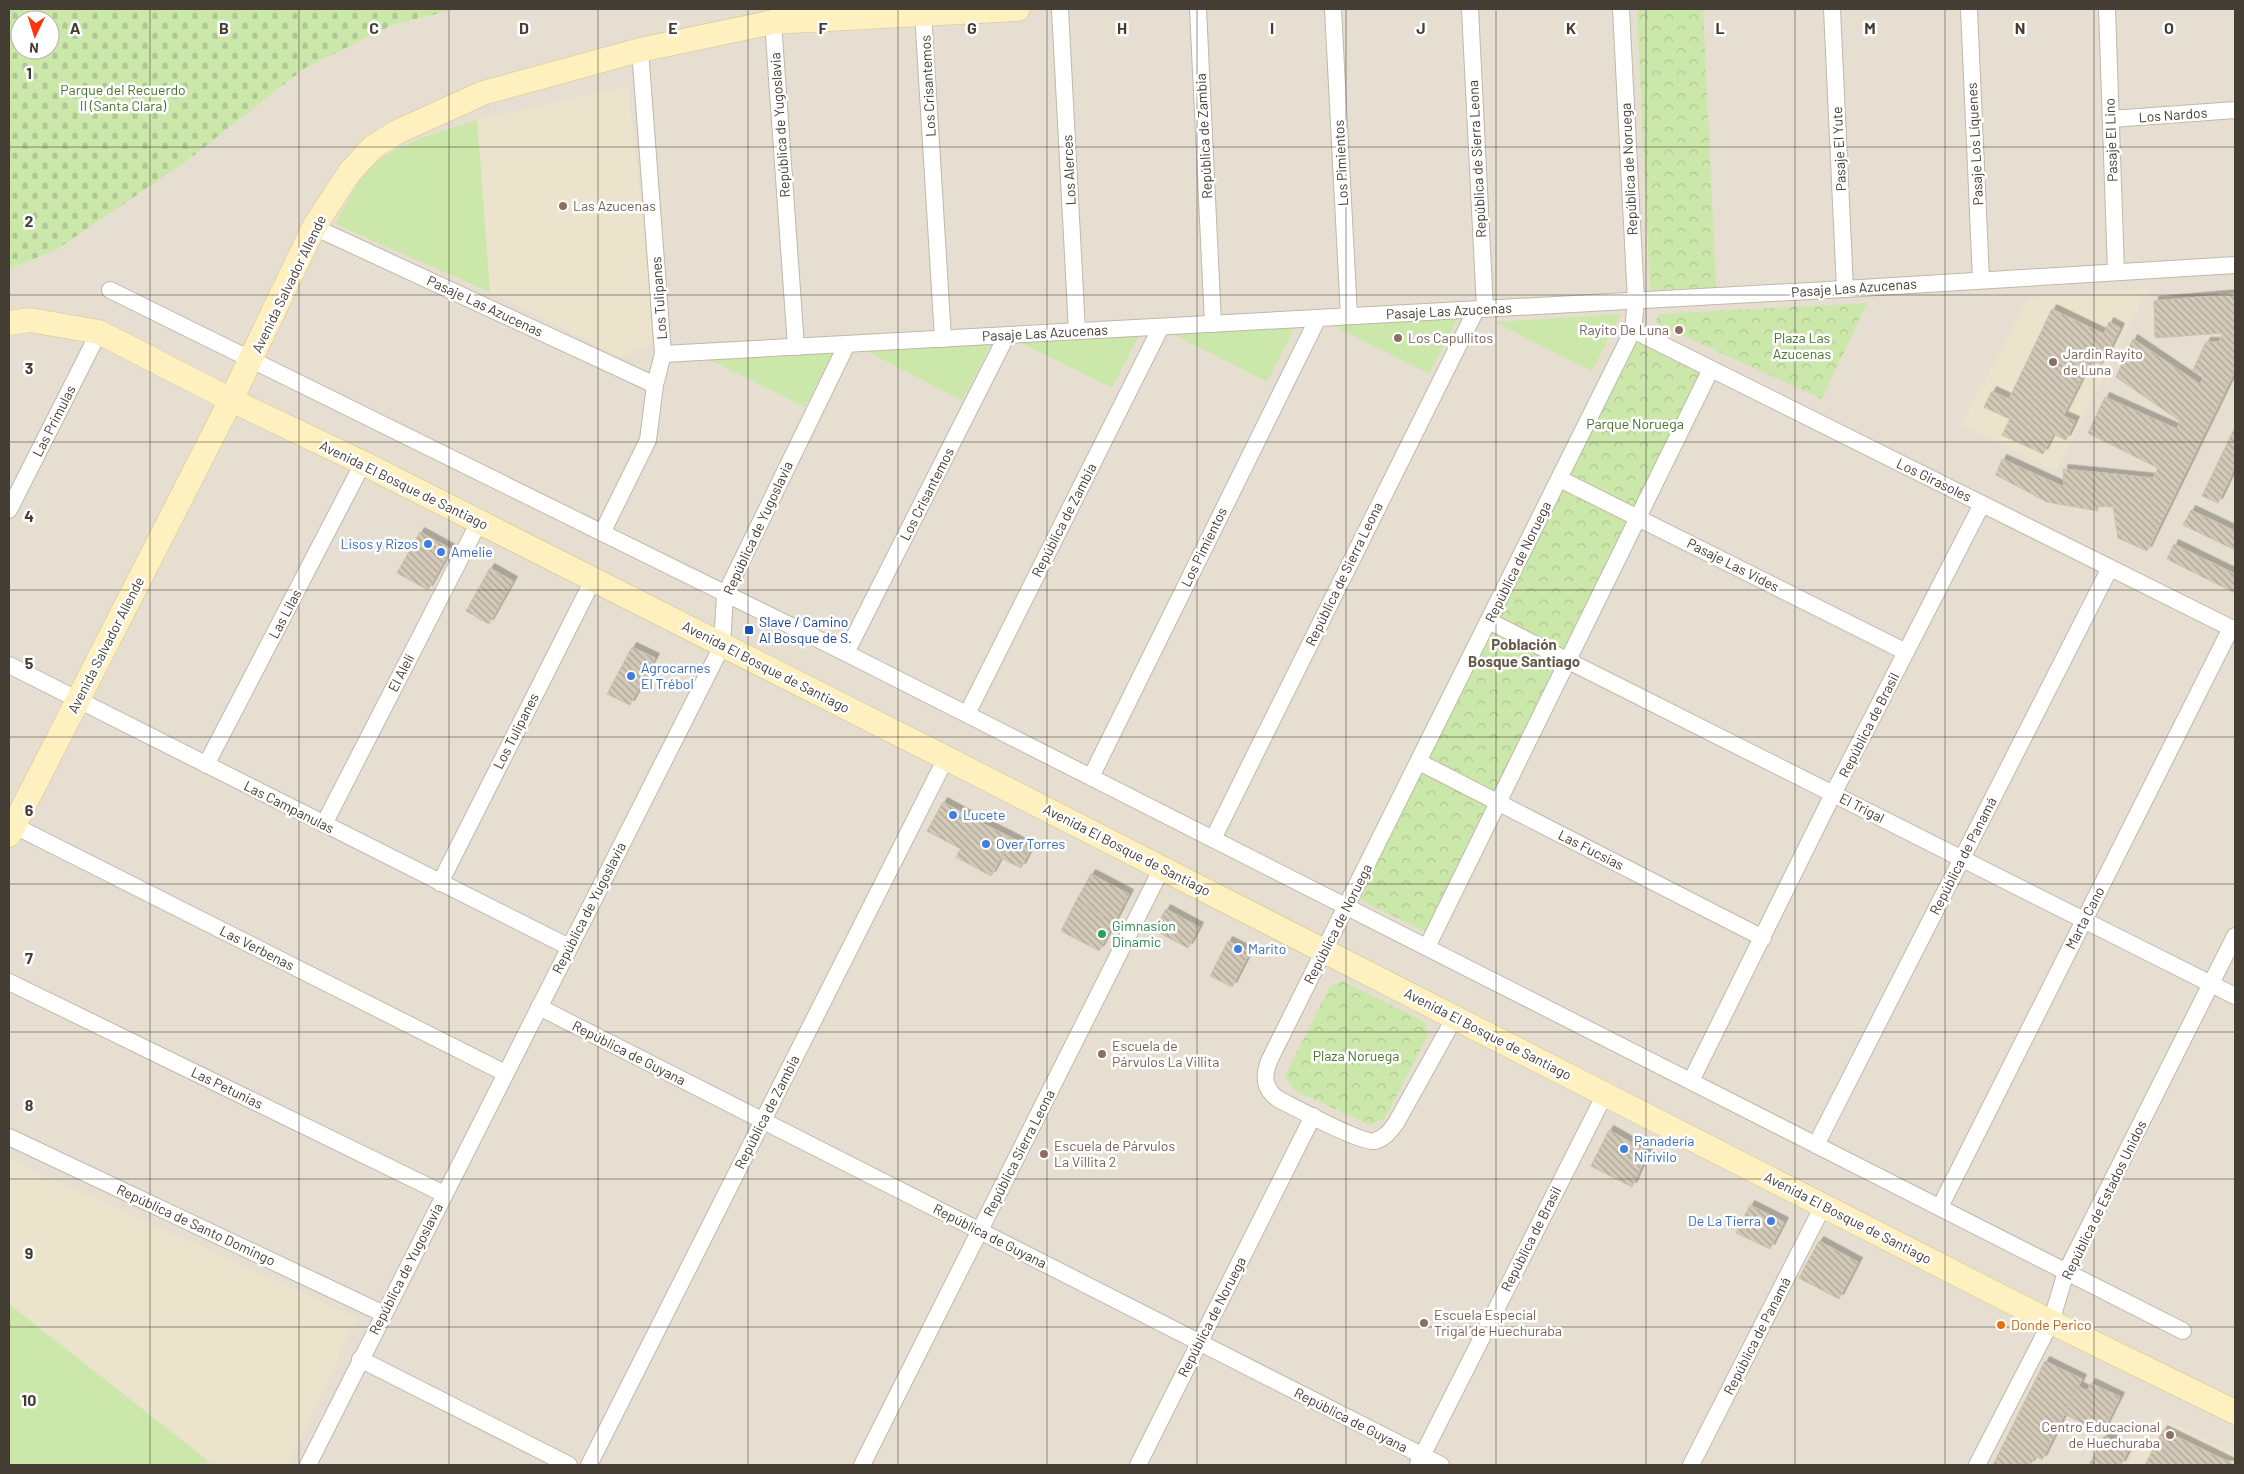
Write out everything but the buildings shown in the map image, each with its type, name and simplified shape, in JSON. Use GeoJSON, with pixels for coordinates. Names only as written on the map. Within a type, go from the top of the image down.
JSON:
{"type":"FeatureCollection","features":[{"type":"Feature","properties":{"kind":"main road","name":"Avenida Salvador Allende"},"geometry":{"type":"LineString","coordinates":[[10,828],[78,701],[231,400],[314,227],[349,173],[373,148],[397,132],[483,93],[640,50],[773,22],[1018,9]]}},
{"type":"Feature","properties":{"kind":"main road","name":"Avenida El Bosque de Santiago"},"geometry":{"type":"LineString","coordinates":[[9,323],[30,320],[99,332],[231,400],[363,463],[946,758],[2051,1322],[2235,1412]]}},
{"type":"Feature","properties":{"kind":"street","name":"Los Alerces"},"geometry":{"type":"LineString","coordinates":[[1060,9],[1077,331]]}},
{"type":"Feature","properties":{"kind":"street","name":"República de Zambia"},"geometry":{"type":"LineString","coordinates":[[1198,9],[1213,324]]}},
{"type":"Feature","properties":{"kind":"street","name":"Los Pimientos"},"geometry":{"type":"LineString","coordinates":[[1333,9],[1350,316]]}},
{"type":"Feature","properties":{"kind":"street","name":"República de Sierra Leona"},"geometry":{"type":"LineString","coordinates":[[1213,839],[1480,309],[1470,9]]}},
{"type":"Feature","properties":{"kind":"street","name":"República de Noruega"},"geometry":{"type":"LineString","coordinates":[[1455,1017],[1396,1124],[1387,1135],[1374,1141],[1366,1141],[1313,1116],[1272,1094],[1265,1083],[1270,1059],[1633,330],[1636,301],[1621,9]]}},
{"type":"Feature","properties":{"kind":"street","name":"Pasaje El Yute"},"geometry":{"type":"LineString","coordinates":[[1832,9],[1845,289]]}},
{"type":"Feature","properties":{"kind":"street","name":"Pasaje Los Líquenes"},"geometry":{"type":"LineString","coordinates":[[1969,9],[1981,280]]}},
{"type":"Feature","properties":{"kind":"street","name":"Pasaje El Lino"},"geometry":{"type":"LineString","coordinates":[[2107,9],[2116,272]]}},
{"type":"Feature","properties":{"kind":"street","name":"Los Crisantemos"},"geometry":{"type":"LineString","coordinates":[[923,13],[943,339]]}},
{"type":"Feature","properties":{"kind":"street","name":"República de Yugoslavia"},"geometry":{"type":"LineString","coordinates":[[773,22],[796,347]]}},
{"type":"Feature","properties":{"kind":"street","name":"Los Tulipanes"},"geometry":{"type":"LineString","coordinates":[[602,533],[648,440],[656,385],[663,354],[640,50]]}},
{"type":"Feature","properties":{"kind":"street","name":"Los Nardos"},"geometry":{"type":"LineString","coordinates":[[2111,119],[2235,110]]}},
{"type":"Feature","properties":{"kind":"street","name":"Pasaje Las Azucenas"},"geometry":{"type":"LineString","coordinates":[[314,227],[656,385]]}},
{"type":"Feature","properties":{"kind":"street","name":"Pasaje Las Azucenas"},"geometry":{"type":"LineString","coordinates":[[663,354],[1636,301],[2235,265]]}},
{"type":"Feature","properties":{"kind":"street"},"geometry":{"type":"LineString","coordinates":[[110,290],[846,653],[2183,1331]]}},
{"type":"Feature","properties":{"kind":"street","name":"Los Pimientos"},"geometry":{"type":"LineString","coordinates":[[1091,777],[1318,318]]}},
{"type":"Feature","properties":{"kind":"street","name":"República de Zambia"},"geometry":{"type":"LineString","coordinates":[[967,714],[1161,327]]}},
{"type":"Feature","properties":{"kind":"street","name":"Los Girasoles"},"geometry":{"type":"LineString","coordinates":[[1633,330],[2233,629]]}},
{"type":"Feature","properties":{"kind":"street","name":"Las Primulas"},"geometry":{"type":"LineString","coordinates":[[9,510],[99,332]]}},
{"type":"Feature","properties":{"kind":"street","name":"Los Crisantemos"},"geometry":{"type":"LineString","coordinates":[[846,653],[1007,335]]}},
{"type":"Feature","properties":{"kind":"street","name":"República de Yugoslavia"},"geometry":{"type":"LineString","coordinates":[[308,1465],[722,646],[725,594],[847,344]]}},
{"type":"Feature","properties":{"kind":"street"},"geometry":{"type":"LineString","coordinates":[[1427,947],[1711,369]]}},
{"type":"Feature","properties":{"kind":"street","name":"Las Lilas"},"geometry":{"type":"LineString","coordinates":[[206,765],[363,463]]}},
{"type":"Feature","properties":{"kind":"street","name":"Pasaje Las Vides"},"geometry":{"type":"LineString","coordinates":[[1560,478],[1906,652]]}},
{"type":"Feature","properties":{"kind":"street","name":"República de Brasil"},"geometry":{"type":"LineString","coordinates":[[1691,1081],[1833,794],[1982,504]]}},
{"type":"Feature","properties":{"kind":"street","name":"El Alelí"},"geometry":{"type":"LineString","coordinates":[[324,824],[479,522]]}},
{"type":"Feature","properties":{"kind":"street","name":"República de Panamá"},"geometry":{"type":"LineString","coordinates":[[1816,1145],[2110,568]]}},
{"type":"Feature","properties":{"kind":"street","name":"Los Tulipanes"},"geometry":{"type":"LineString","coordinates":[[440,883],[593,580]]}},
{"type":"Feature","properties":{"kind":"street","name":"El Trigal"},"geometry":{"type":"LineString","coordinates":[[1489,621],[2235,996]]}},
{"type":"Feature","properties":{"kind":"street","name":"Marta Cano"},"geometry":{"type":"LineString","coordinates":[[1940,1207],[2233,629]]}},
{"type":"Feature","properties":{"kind":"street","name":"Las Campanulas"},"geometry":{"type":"LineString","coordinates":[[9,664],[78,701],[569,948]]}},
{"type":"Feature","properties":{"kind":"street","name":"República de Zambia"},"geometry":{"type":"LineString","coordinates":[[589,1465],[946,758]]}},
{"type":"Feature","properties":{"kind":"street","name":"Las Fucsias"},"geometry":{"type":"LineString","coordinates":[[1419,762],[1763,938]]}},
{"type":"Feature","properties":{"kind":"street","name":"Las Verbenas"},"geometry":{"type":"LineString","coordinates":[[10,828],[505,1073]]}},
{"type":"Feature","properties":{"kind":"street","name":"República Sierra Leona"},"geometry":{"type":"LineString","coordinates":[[862,1465],[1162,868]]}},
{"type":"Feature","properties":{"kind":"street","name":"República de Estados Unidos"},"geometry":{"type":"LineString","coordinates":[[1977,1465],[2051,1322],[2066,1272],[2235,936]]}},
{"type":"Feature","properties":{"kind":"street","name":"Las Petunias"},"geometry":{"type":"LineString","coordinates":[[9,982],[444,1194]]}},
{"type":"Feature","properties":{"kind":"street","name":"República de Guyana"},"geometry":{"type":"LineString","coordinates":[[539,1007],[1200,1343],[1420,1460],[1441,1465]]}},
{"type":"Feature","properties":{"kind":"street","name":"República de Brasil"},"geometry":{"type":"LineString","coordinates":[[1420,1460],[1605,1094]]}},
{"type":"Feature","properties":{"kind":"street","name":"República de Noruega"},"geometry":{"type":"LineString","coordinates":[[1138,1465],[1313,1116]]}},
{"type":"Feature","properties":{"kind":"street","name":"República de Santo Domingo"},"geometry":{"type":"LineString","coordinates":[[9,1137],[384,1314]]}},
{"type":"Feature","properties":{"kind":"street","name":"República de Panamá"},"geometry":{"type":"LineString","coordinates":[[1691,1465],[1823,1206]]}},
{"type":"Feature","properties":{"kind":"street"},"geometry":{"type":"LineString","coordinates":[[360,1360],[569,1465]]}},
{"type":"Feature","properties":{"kind":"shaded area"},"geometry":{"type":"Polygon","coordinates":[[[456,9],[2235,9],[2235,1465],[204,1465],[206,1460],[9,1304],[9,269],[56,250],[184,163],[305,68],[393,25],[456,9]]]}},
{"type":"Feature","properties":{"kind":"shaded area","name":"Las Azucenas"},"geometry":{"type":"Polygon","coordinates":[[[628,86],[657,341],[621,357],[490,292],[477,120],[628,86]]]}},
{"type":"Feature","properties":{"kind":"shaded area","name":"Jardin Rayito de Luna"},"geometry":{"type":"Polygon","coordinates":[[[2149,288],[2055,472],[1961,425],[2028,298],[2149,288]]]}},
{"type":"Feature","properties":{"kind":"shaded area"},"geometry":{"type":"Polygon","coordinates":[[[9,1159],[357,1318],[288,1465],[219,1465],[207,1460],[9,1304],[9,1159]]]}},
{"type":"Feature","properties":{"kind":"shaded area","name":"Centro Educacional de Huechuraba"},"geometry":{"type":"Polygon","coordinates":[[[2156,1415],[2235,1454],[2235,1465],[2127,1465],[2156,1415]]]}},
{"type":"Feature","properties":{"kind":"green space","name":"Parque del Recuerdo II (Santa Clara)"},"geometry":{"type":"Polygon","coordinates":[[[9,9],[456,9],[393,25],[305,68],[184,163],[56,250],[9,269],[9,9]]]}},
{"type":"Feature","properties":{"kind":"green space"},"geometry":{"type":"Polygon","coordinates":[[[1637,9],[1703,9],[1716,287],[1650,290],[1637,9]]]}},
{"type":"Feature","properties":{"kind":"green space"},"geometry":{"type":"Polygon","coordinates":[[[477,120],[490,292],[335,224],[359,182],[378,161],[400,147],[477,120]]]}},
{"type":"Feature","properties":{"kind":"green space","name":"Plaza Las Azucenas"},"geometry":{"type":"Polygon","coordinates":[[[1867,303],[1822,399],[1655,323],[1659,314],[1867,303]]]}},
{"type":"Feature","properties":{"kind":"green space"},"geometry":{"type":"Polygon","coordinates":[[[1621,314],[1592,371],[1495,322],[1621,314]]]}},
{"type":"Feature","properties":{"kind":"green space"},"geometry":{"type":"Polygon","coordinates":[[[1458,318],[1429,374],[1332,325],[1458,318]]]}},
{"type":"Feature","properties":{"kind":"green space"},"geometry":{"type":"Polygon","coordinates":[[[1296,325],[1267,382],[1171,333],[1296,325]]]}},
{"type":"Feature","properties":{"kind":"green space"},"geometry":{"type":"Polygon","coordinates":[[[1141,332],[1112,388],[1015,340],[1141,332]]]}},
{"type":"Feature","properties":{"kind":"green space","name":"Parque Noruega"},"geometry":{"type":"Polygon","coordinates":[[[1635,338],[1702,375],[1427,933],[1359,899],[1635,338]]]}},
{"type":"Feature","properties":{"kind":"green space"},"geometry":{"type":"Polygon","coordinates":[[[991,344],[962,400],[866,351],[991,344]]]}},
{"type":"Feature","properties":{"kind":"green space"},"geometry":{"type":"Polygon","coordinates":[[[834,351],[805,407],[708,359],[834,351]]]}},
{"type":"Feature","properties":{"kind":"green space","name":"Plaza Noruega"},"geometry":{"type":"Polygon","coordinates":[[[1342,981],[1425,1022],[1428,1035],[1385,1118],[1370,1125],[1294,1090],[1285,1076],[1329,988],[1342,981]]]}},
{"type":"Feature","properties":{"kind":"green space"},"geometry":{"type":"Polygon","coordinates":[[[9,1304],[207,1460],[204,1465],[9,1465],[9,1304]]]}},
{"type":"Feature","properties":{"kind":"place","name":"Las Azucenas"},"geometry":{"type":"Point","coordinates":[563,206]}},
{"type":"Feature","properties":{"kind":"place","name":"Rayito De Luna"},"geometry":{"type":"Point","coordinates":[1679,330]}},
{"type":"Feature","properties":{"kind":"place","name":"Los Capullitos"},"geometry":{"type":"Point","coordinates":[1398,338]}},
{"type":"Feature","properties":{"kind":"place","name":"Jardin Rayito de Luna"},"geometry":{"type":"Point","coordinates":[2053,362]}},
{"type":"Feature","properties":{"kind":"place","name":"Lisos y Rizos"},"geometry":{"type":"Point","coordinates":[428,544]}},
{"type":"Feature","properties":{"kind":"place","name":"Amelie"},"geometry":{"type":"Point","coordinates":[441,552]}},
{"type":"Feature","properties":{"kind":"place","name":"Slave / Camino Al Bosque de S."},"geometry":{"type":"Point","coordinates":[749,630]}},
{"type":"Feature","properties":{"kind":"place","name":"Agrocarnes El Trébol"},"geometry":{"type":"Point","coordinates":[631,676]}},
{"type":"Feature","properties":{"kind":"place","name":"Lucete"},"geometry":{"type":"Point","coordinates":[953,815]}},
{"type":"Feature","properties":{"kind":"place","name":"Over Torres"},"geometry":{"type":"Point","coordinates":[986,844]}},
{"type":"Feature","properties":{"kind":"place","name":"Gimnasion Dinamic"},"geometry":{"type":"Point","coordinates":[1102,934]}},
{"type":"Feature","properties":{"kind":"place","name":"Marito"},"geometry":{"type":"Point","coordinates":[1238,949]}},
{"type":"Feature","properties":{"kind":"place","name":"Escuela de Párvulos La Villita"},"geometry":{"type":"Point","coordinates":[1102,1054]}},
{"type":"Feature","properties":{"kind":"place","name":"Panadería Nirivilo"},"geometry":{"type":"Point","coordinates":[1624,1149]}},
{"type":"Feature","properties":{"kind":"place","name":"Escuela de Párvulos La Villita 2"},"geometry":{"type":"Point","coordinates":[1044,1154]}},
{"type":"Feature","properties":{"kind":"place","name":"De La Tierra"},"geometry":{"type":"Point","coordinates":[1771,1221]}},
{"type":"Feature","properties":{"kind":"place","name":"Escuela Especial Trigal de Huechuraba"},"geometry":{"type":"Point","coordinates":[1424,1323]}},
{"type":"Feature","properties":{"kind":"place","name":"Donde Perico"},"geometry":{"type":"Point","coordinates":[2001,1325]}},
{"type":"Feature","properties":{"kind":"place","name":"Centro Educacional de Huechuraba"},"geometry":{"type":"Point","coordinates":[2170,1435]}},
{"type":"Feature","properties":{"kind":"district","name":"Población Bosque Santiago"},"geometry":{"type":"Point","coordinates":[1524,654]}}]}
